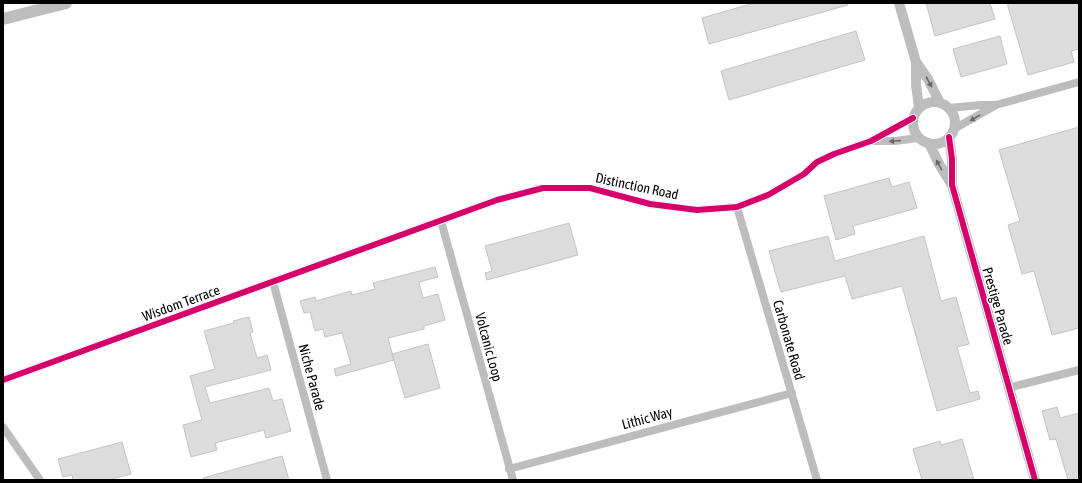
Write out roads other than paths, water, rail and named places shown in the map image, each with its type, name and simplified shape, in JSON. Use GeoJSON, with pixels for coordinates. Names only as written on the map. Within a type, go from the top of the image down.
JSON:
{"type":"FeatureCollection","features":[{"type":"Feature","properties":{"kind":"main road"},"geometry":{"type":"LineString","coordinates":[[3,19],[66,3]]}},
{"type":"Feature","properties":{"kind":"street"},"geometry":{"type":"LineString","coordinates":[[899,3],[916,62],[916,85],[919,108]]}},
{"type":"Feature","properties":{"kind":"street"},"geometry":{"type":"LineString","coordinates":[[916,62],[954,118],[952,133]]}},
{"type":"Feature","properties":{"kind":"street"},"geometry":{"type":"LineString","coordinates":[[996,105],[952,133],[940,143],[929,143],[918,138],[914,132],[913,118],[919,108],[926,103],[933,102],[945,106],[996,105],[1079,82]]}},
{"type":"Feature","properties":{"kind":"street","name":"Distinction Road"},"geometry":{"type":"LineString","coordinates":[[367,247],[497,200],[543,188],[590,188],[650,204],[698,210],[737,207],[768,195],[804,174],[817,162],[834,154],[871,141],[913,118]]}},
{"type":"Feature","properties":{"kind":"street","name":"Prestige Parade"},"geometry":{"type":"LineString","coordinates":[[952,133],[952,185],[1035,480]]}},
{"type":"Feature","properties":{"kind":"street","name":"Distinction Road"},"geometry":{"type":"LineString","coordinates":[[871,141],[895,141],[918,138]]}},
{"type":"Feature","properties":{"kind":"street","name":"Prestige Parade"},"geometry":{"type":"LineString","coordinates":[[929,143],[939,164],[952,185]]}},
{"type":"Feature","properties":{"kind":"street","name":"Carbonate Road"},"geometry":{"type":"LineString","coordinates":[[737,207],[817,480]]}},
{"type":"Feature","properties":{"kind":"street","name":"Volcanic Loop"},"geometry":{"type":"LineString","coordinates":[[441,221],[512,480]]}},
{"type":"Feature","properties":{"kind":"street","name":"Wisdom Terrace"},"geometry":{"type":"LineString","coordinates":[[3,380],[367,247]]}},
{"type":"Feature","properties":{"kind":"street","name":"Niche Parade"},"geometry":{"type":"LineString","coordinates":[[273,282],[326,480]]}},
{"type":"Feature","properties":{"kind":"street"},"geometry":{"type":"LineString","coordinates":[[1008,388],[1079,370]]}},
{"type":"Feature","properties":{"kind":"street","name":"Lithic Way"},"geometry":{"type":"LineString","coordinates":[[509,469],[792,394]]}},
{"type":"Feature","properties":{"kind":"street"},"geometry":{"type":"LineString","coordinates":[[3,426],[40,480]]}}]}
